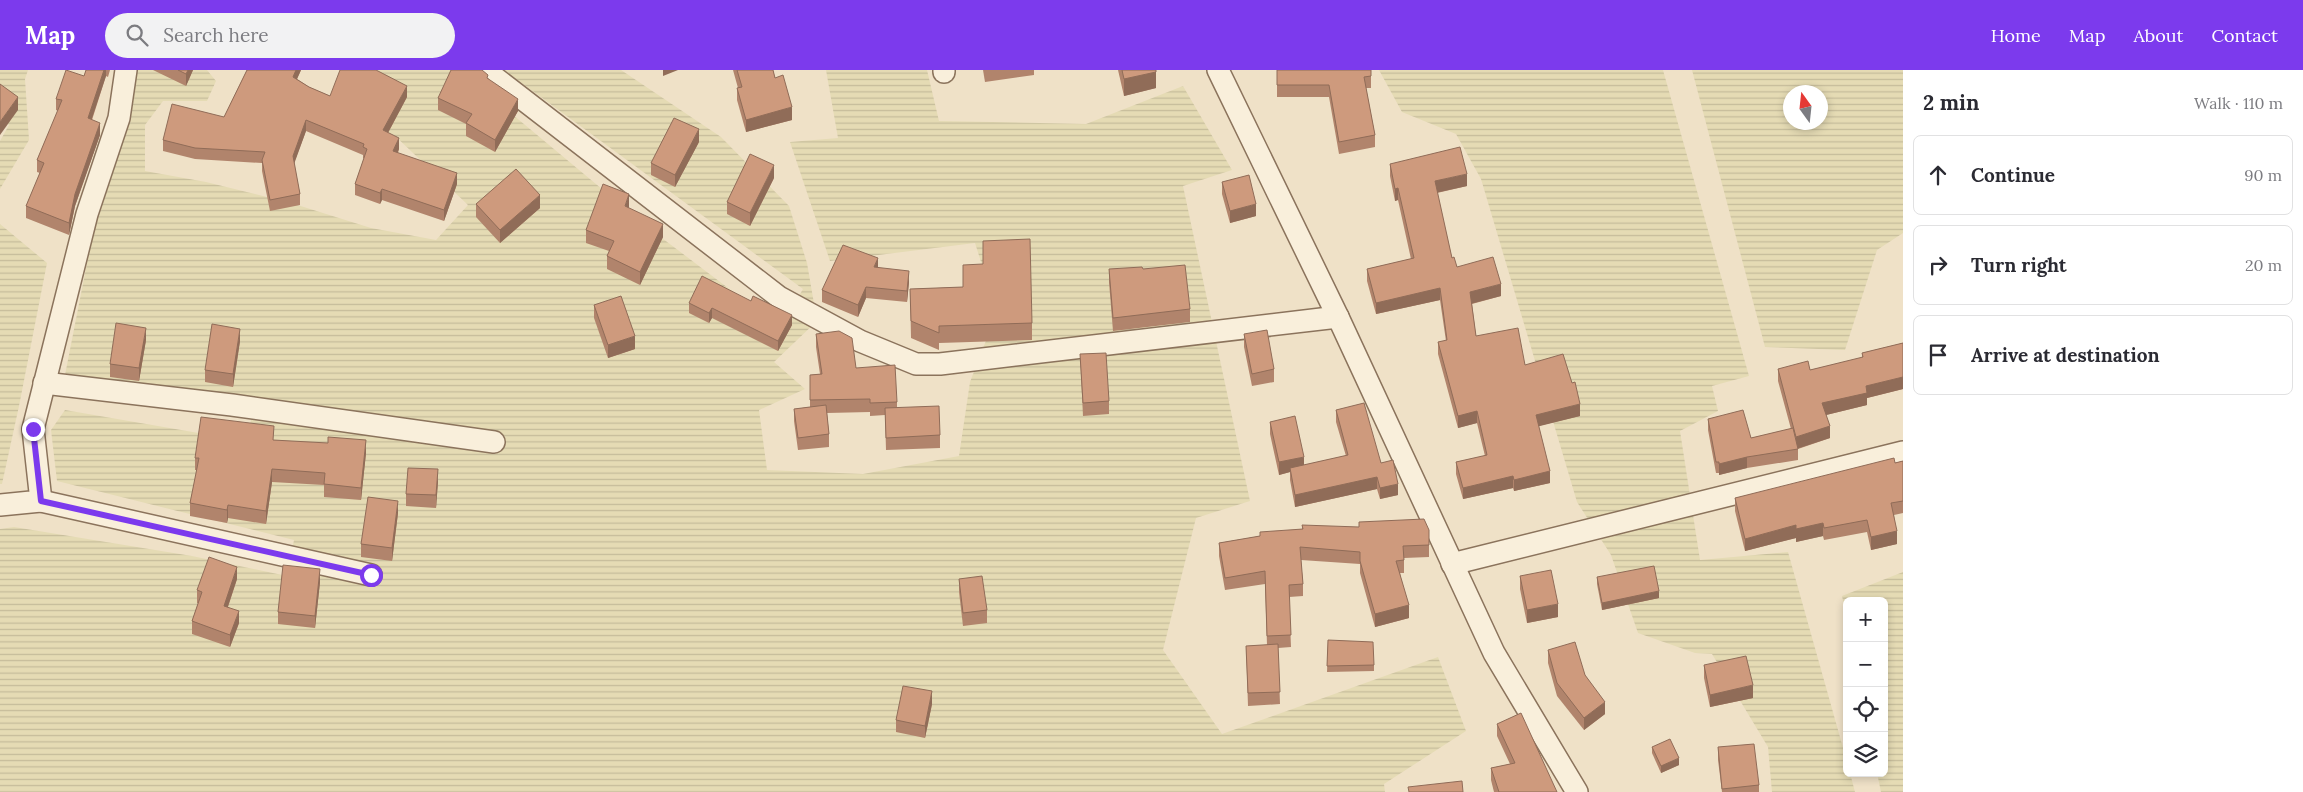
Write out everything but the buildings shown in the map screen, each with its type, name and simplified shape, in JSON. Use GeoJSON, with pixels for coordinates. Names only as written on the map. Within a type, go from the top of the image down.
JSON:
{"type":"FeatureCollection","features":[{"type":"Feature","properties":{"kind":"street"},"geometry":{"type":"LineString","coordinates":[[41,501],[33,429],[87,214],[118,118],[126,70]]}},
{"type":"Feature","properties":{"kind":"street"},"geometry":{"type":"LineString","coordinates":[[485,70],[779,297],[860,341],[916,364],[940,364],[1338,317]]}},
{"type":"Feature","properties":{"kind":"street"},"geometry":{"type":"LineString","coordinates":[[1218,70],[1338,317],[1494,653],[1577,792]]}},
{"type":"Feature","properties":{"kind":"street"},"geometry":{"type":"LineString","coordinates":[[44,383],[232,405],[494,442]]}},
{"type":"Feature","properties":{"kind":"street"},"geometry":{"type":"LineString","coordinates":[[1452,564],[1903,452]]}},
{"type":"Feature","properties":{"kind":"street"},"geometry":{"type":"LineString","coordinates":[[0,505],[41,501],[371,575]]}},
{"type":"Feature","properties":{"kind":"shaded area"},"geometry":{"type":"Polygon","coordinates":[[[0,70],[28,70],[25,79],[29,140],[0,189],[0,141],[9,125],[0,117],[0,70]]]}},
{"type":"Feature","properties":{"kind":"shaded area"},"geometry":{"type":"Polygon","coordinates":[[[125,70],[207,70],[216,81],[207,101],[163,101],[145,125],[145,171],[206,182],[291,203],[371,228],[436,240],[468,205],[394,135],[378,131],[371,70],[452,70],[495,100],[650,229],[740,297],[784,321],[803,289],[504,70],[621,70],[721,137],[789,206],[807,263],[817,321],[774,362],[805,389],[759,410],[767,470],[863,474],[959,456],[970,382],[997,312],[975,243],[830,261],[790,142],[838,138],[826,70],[927,70],[939,121],[1086,124],[1183,86],[1232,170],[1183,186],[1250,501],[1196,518],[1163,650],[1222,734],[1438,657],[1466,731],[1384,784],[1385,792],[0,792],[0,529],[14,527],[192,556],[287,576],[294,540],[57,481],[51,430],[65,410],[245,441],[254,410],[65,375],[125,70]]]}},
{"type":"Feature","properties":{"kind":"shaded area"},"geometry":{"type":"Polygon","coordinates":[[[1379,70],[1663,70],[1749,376],[1712,386],[1718,411],[1680,431],[1700,560],[1788,552],[1843,748],[1843,777],[1851,777],[1855,792],[1772,792],[1768,747],[1712,654],[1695,653],[1638,633],[1611,555],[1577,502],[1481,179],[1456,134],[1402,112],[1379,70]]]}},
{"type":"Feature","properties":{"kind":"shaded area"},"geometry":{"type":"Polygon","coordinates":[[[1692,70],[1903,70],[1903,233],[1877,250],[1845,350],[1765,347],[1692,70]]]}},
{"type":"Feature","properties":{"kind":"shaded area"},"geometry":{"type":"Polygon","coordinates":[[[0,224],[47,263],[2,484],[0,484],[0,224]]]}},
{"type":"Feature","properties":{"kind":"shaded area"},"geometry":{"type":"Polygon","coordinates":[[[1903,572],[1903,792],[1881,792],[1878,777],[1888,777],[1888,597],[1843,597],[1843,601],[1842,596],[1903,572]]]}},
{"type":"Feature","properties":{"kind":"route"},"geometry":{"type":"LineString","coordinates":[[33,429],[41,501],[371,575]]}}]}
